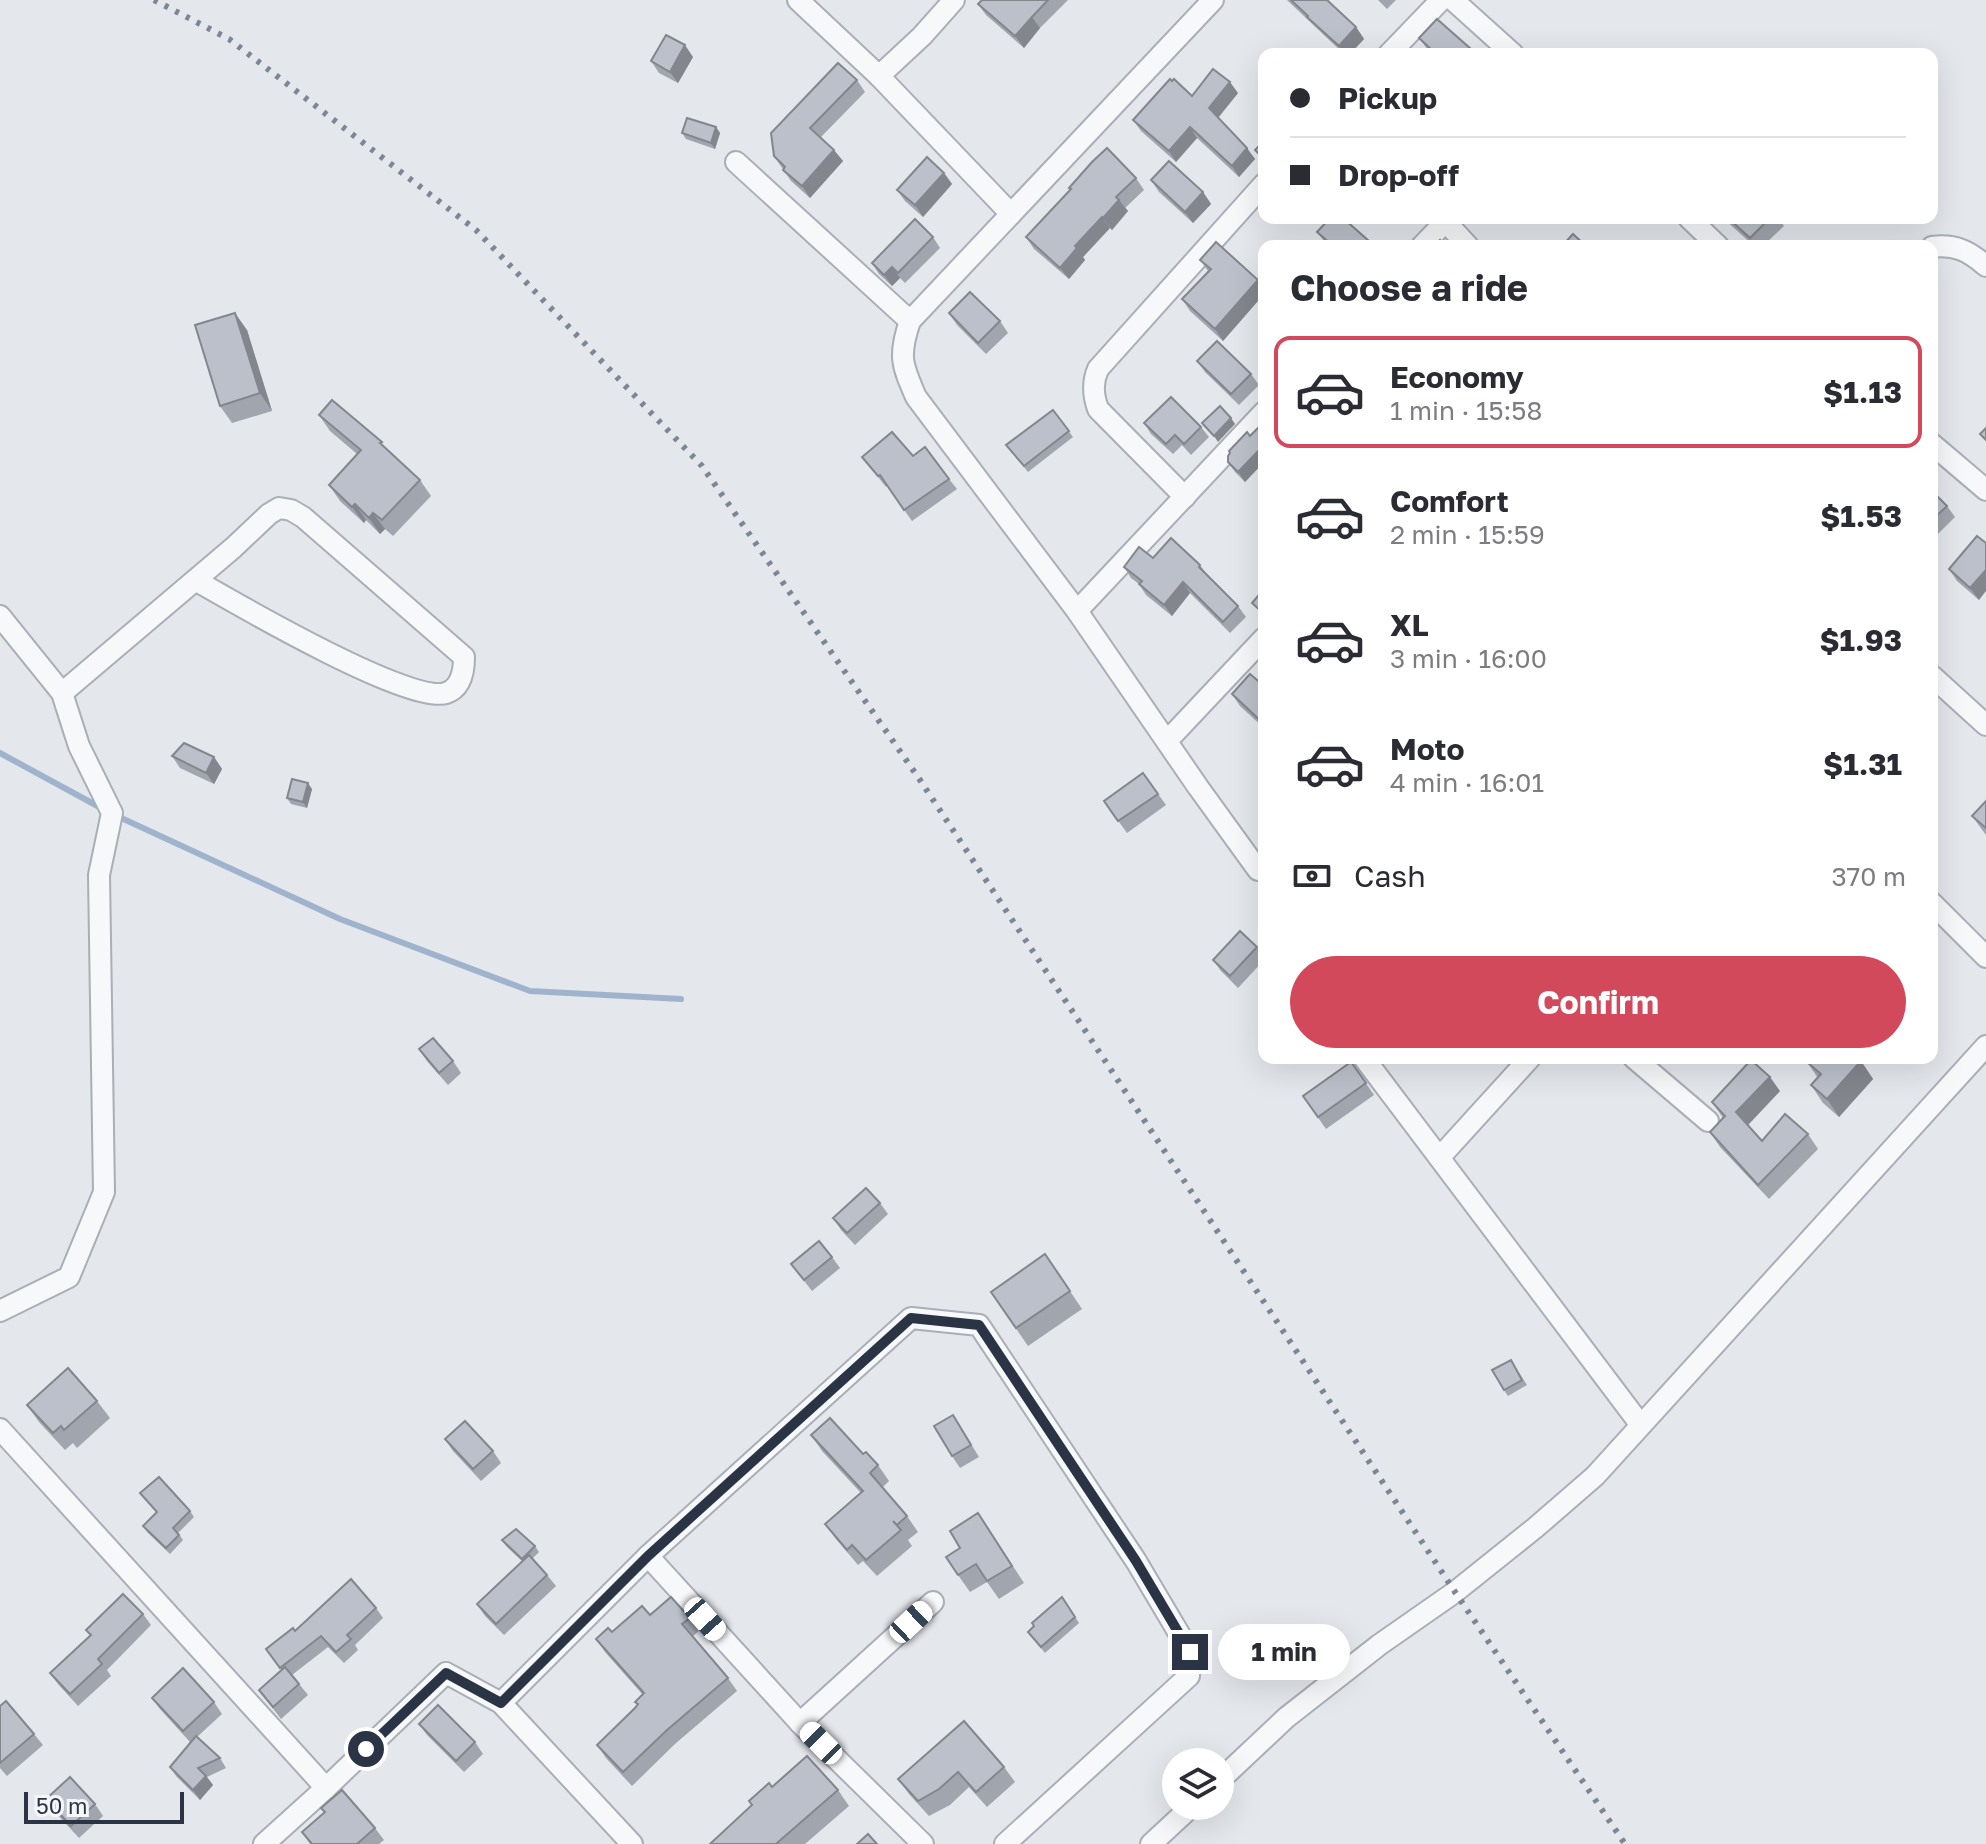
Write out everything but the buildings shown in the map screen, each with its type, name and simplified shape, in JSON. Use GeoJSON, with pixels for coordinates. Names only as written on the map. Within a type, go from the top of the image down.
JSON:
{"type":"FeatureCollection","features":[{"type":"Feature","properties":{"kind":"street"},"geometry":{"type":"LineString","coordinates":[[798,0],[879,76],[1011,214]]}},
{"type":"Feature","properties":{"kind":"street"},"geometry":{"type":"LineString","coordinates":[[879,76],[922,36],[954,0]]}},
{"type":"Feature","properties":{"kind":"street"},"geometry":{"type":"LineString","coordinates":[[1213,0],[910,321],[902,342],[902,365],[916,397],[1077,611],[1258,866]]}},
{"type":"Feature","properties":{"kind":"street"},"geometry":{"type":"LineString","coordinates":[[1395,48],[1441,0]]}},
{"type":"Feature","properties":{"kind":"street"},"geometry":{"type":"LineString","coordinates":[[1453,0],[1506,48]]}},
{"type":"Feature","properties":{"kind":"street"},"geometry":{"type":"LineString","coordinates":[[736,162],[910,321]]}},
{"type":"Feature","properties":{"kind":"street"},"geometry":{"type":"LineString","coordinates":[[1185,497],[1098,409],[1094,398],[1094,377],[1258,191]]}},
{"type":"Feature","properties":{"kind":"street"},"geometry":{"type":"LineString","coordinates":[[1428,240],[1443,224]]}},
{"type":"Feature","properties":{"kind":"street"},"geometry":{"type":"LineString","coordinates":[[1450,224],[1463,240]]}},
{"type":"Feature","properties":{"kind":"street"},"geometry":{"type":"LineString","coordinates":[[1695,224],[1712,240]]}},
{"type":"Feature","properties":{"kind":"street"},"geometry":{"type":"LineString","coordinates":[[1938,246],[1957,247],[1973,254],[1986,266]]}},
{"type":"Feature","properties":{"kind":"street"},"geometry":{"type":"LineString","coordinates":[[1077,611],[1258,418]]}},
{"type":"Feature","properties":{"kind":"street"},"geometry":{"type":"LineString","coordinates":[[1938,449],[1986,490]]}},
{"type":"Feature","properties":{"kind":"street"},"geometry":{"type":"LineString","coordinates":[[62,693],[279,508],[303,517],[464,657],[464,671],[455,689],[443,694],[427,694],[389,682],[284,630],[195,580]]}},
{"type":"Feature","properties":{"kind":"street"},"geometry":{"type":"LineString","coordinates":[[0,616],[62,693],[79,746],[112,813],[99,875],[104,1192],[69,1277],[0,1311]]}},
{"type":"Feature","properties":{"kind":"street"},"geometry":{"type":"LineString","coordinates":[[1167,741],[1258,644]]}},
{"type":"Feature","properties":{"kind":"street"},"geometry":{"type":"LineString","coordinates":[[1938,681],[1986,725]]}},
{"type":"Feature","properties":{"kind":"street"},"geometry":{"type":"LineString","coordinates":[[1938,909],[1986,957]]}},
{"type":"Feature","properties":{"kind":"street"},"geometry":{"type":"LineString","coordinates":[[1234,1767],[1287,1717],[1379,1645],[1455,1592],[1595,1476],[1986,1046]]}},
{"type":"Feature","properties":{"kind":"street"},"geometry":{"type":"LineString","coordinates":[[1369,1064],[1640,1424]]}},
{"type":"Feature","properties":{"kind":"street"},"geometry":{"type":"LineString","coordinates":[[1440,1157],[1525,1064]]}},
{"type":"Feature","properties":{"kind":"street"},"geometry":{"type":"LineString","coordinates":[[1641,1064],[1708,1121]]}},
{"type":"Feature","properties":{"kind":"street"},"geometry":{"type":"LineString","coordinates":[[501,1703],[648,1556],[911,1318],[979,1325],[1136,1561],[1190,1652],[1189,1676],[1005,1844]]}},
{"type":"Feature","properties":{"kind":"street"},"geometry":{"type":"LineString","coordinates":[[0,1429],[326,1788]]}},
{"type":"Feature","properties":{"kind":"street"},"geometry":{"type":"LineString","coordinates":[[648,1556],[800,1723],[923,1844]]}},
{"type":"Feature","properties":{"kind":"street"},"geometry":{"type":"LineString","coordinates":[[800,1723],[933,1602]]}},
{"type":"Feature","properties":{"kind":"street"},"geometry":{"type":"LineString","coordinates":[[264,1844],[446,1673],[501,1703],[632,1844]]}},
{"type":"Feature","properties":{"kind":"street"},"geometry":{"type":"LineString","coordinates":[[1151,1844],[1177,1820]]}},
{"type":"Feature","properties":{"kind":"waterway"},"geometry":{"type":"LineString","coordinates":[[0,753],[103,809]]}},
{"type":"Feature","properties":{"kind":"waterway"},"geometry":{"type":"LineString","coordinates":[[117,816],[340,919],[530,991],[681,999]]}},
{"type":"Feature","properties":{"kind":"railway"},"geometry":{"type":"LineString","coordinates":[[154,0],[229,39],[476,230],[702,466],[920,780],[1455,1592],[1625,1844]]}},
{"type":"Feature","properties":{"kind":"route"},"geometry":{"type":"LineString","coordinates":[[366,1749],[446,1673],[501,1703],[648,1556],[911,1318],[979,1325],[1136,1561],[1190,1652]]}}]}
